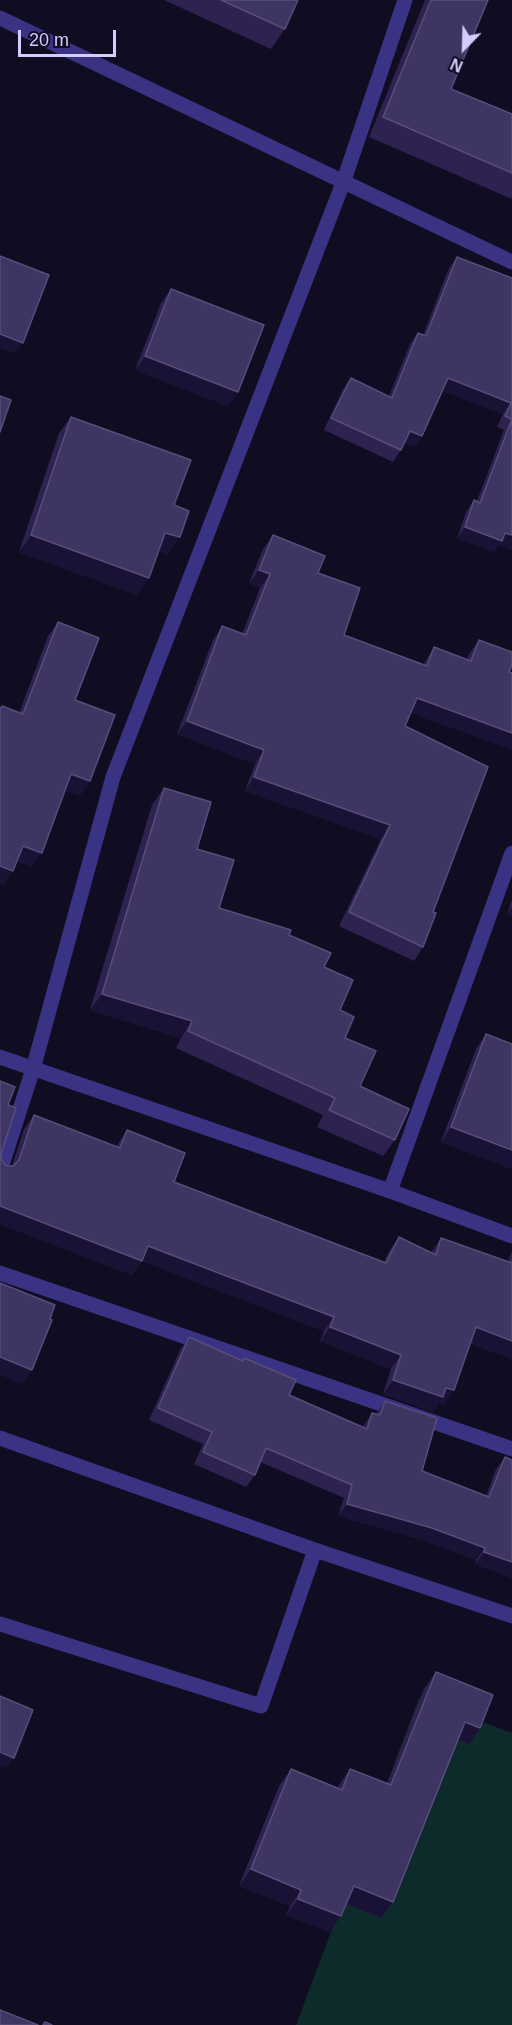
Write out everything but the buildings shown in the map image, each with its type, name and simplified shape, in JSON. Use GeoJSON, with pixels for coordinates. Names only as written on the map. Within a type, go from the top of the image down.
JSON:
{"type":"FeatureCollection","features":[{"type":"Feature","properties":{"kind":"street"},"geometry":{"type":"LineString","coordinates":[[0,1171],[33,1069],[113,777],[342,183],[405,0]]}},
{"type":"Feature","properties":{"kind":"street"},"geometry":{"type":"LineString","coordinates":[[0,18],[342,183],[512,262]]}},
{"type":"Feature","properties":{"kind":"street"},"geometry":{"type":"LineString","coordinates":[[390,1191],[512,853]]}},
{"type":"Feature","properties":{"kind":"street"},"geometry":{"type":"LineString","coordinates":[[0,1057],[390,1191],[512,1236]]}},
{"type":"Feature","properties":{"kind":"street"},"geometry":{"type":"LineString","coordinates":[[0,1273],[512,1449]]}},
{"type":"Feature","properties":{"kind":"street"},"geometry":{"type":"LineString","coordinates":[[0,1438],[315,1550],[512,1616]]}},
{"type":"Feature","properties":{"kind":"street"},"geometry":{"type":"LineString","coordinates":[[0,1624],[261,1706],[315,1550]]}},
{"type":"Feature","properties":{"kind":"green space"},"geometry":{"type":"Polygon","coordinates":[[[419,1698],[512,1733],[512,2025],[296,2025],[419,1698]]]}}]}
